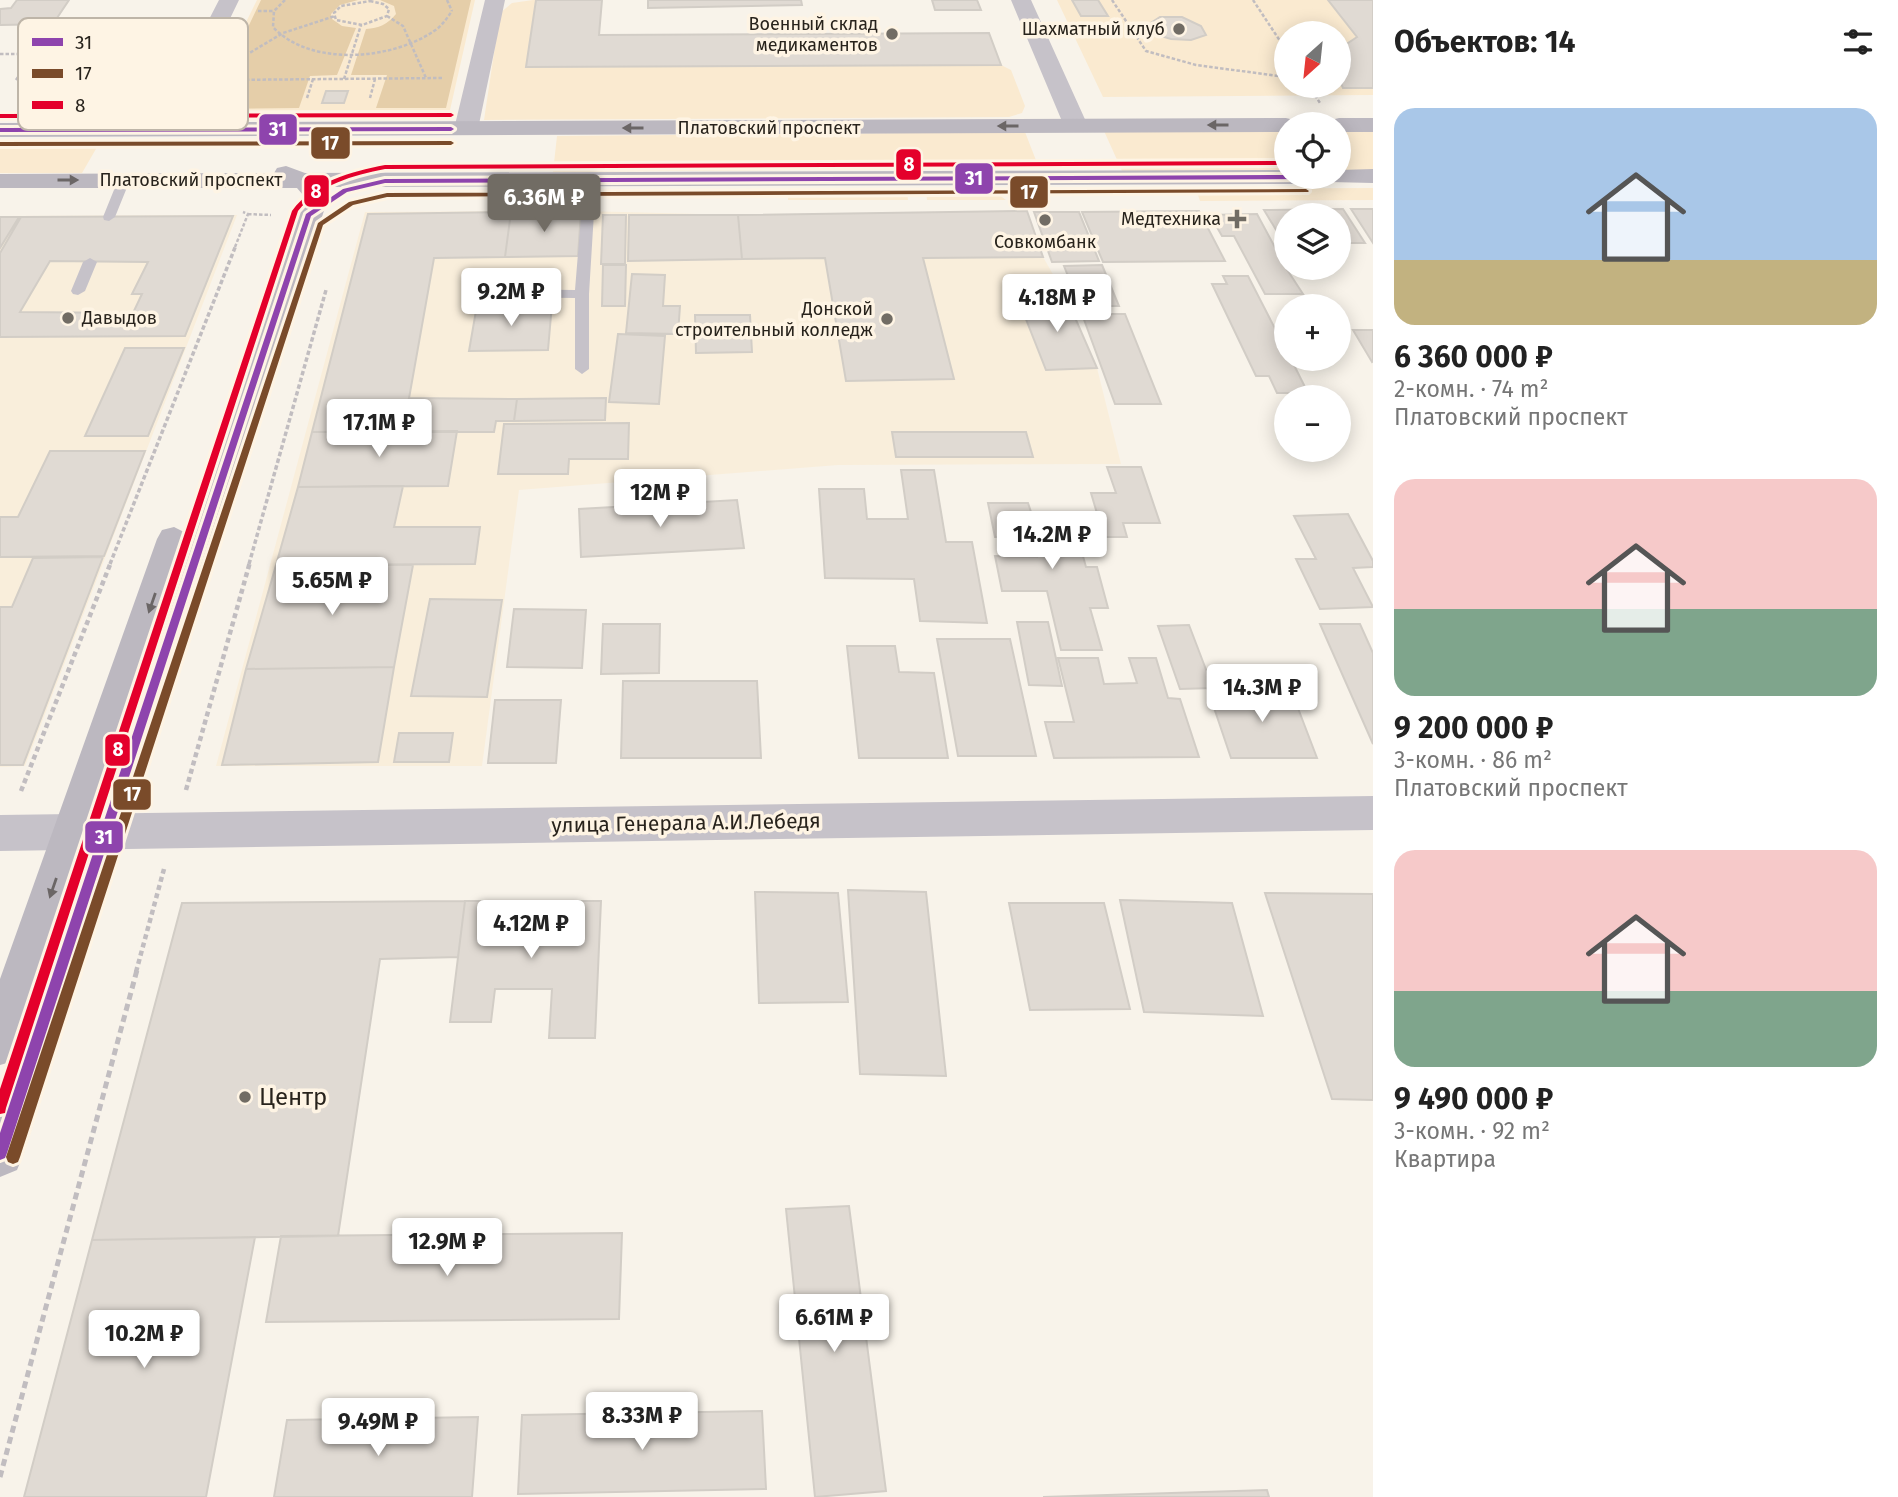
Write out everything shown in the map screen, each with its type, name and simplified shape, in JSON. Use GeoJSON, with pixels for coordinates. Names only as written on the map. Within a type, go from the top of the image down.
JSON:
{"type":"FeatureCollection","features":[{"type":"Feature","properties":{"kind":"main road","name":"Платовский проспект"},"geometry":{"type":"LineString","coordinates":[[248,130],[1274,125]]}},
{"type":"Feature","properties":{"kind":"main road"},"geometry":{"type":"LineString","coordinates":[[1351,125],[1373,125]]}},
{"type":"Feature","properties":{"kind":"main road"},"geometry":{"type":"LineString","coordinates":[[1076,126],[1094,178]]}},
{"type":"Feature","properties":{"kind":"main road","name":"Платовский проспект"},"geometry":{"type":"LineString","coordinates":[[0,131],[204,130]]}},
{"type":"Feature","properties":{"kind":"main road"},"geometry":{"type":"LineString","coordinates":[[0,1043],[89,831],[316,195],[312,185],[204,130]]}},
{"type":"Feature","properties":{"kind":"main road"},"geometry":{"type":"LineString","coordinates":[[1351,177],[1373,176]]}},
{"type":"Feature","properties":{"kind":"main road","name":"Платовский проспект"},"geometry":{"type":"LineString","coordinates":[[0,181],[1274,177]]}},
{"type":"Feature","properties":{"kind":"main road"},"geometry":{"type":"LineString","coordinates":[[0,1153],[89,831],[287,215],[256,194],[202,180]]}},
{"type":"Feature","properties":{"kind":"main road"},"geometry":{"type":"LineString","coordinates":[[308,215],[345,190],[385,181]]}},
{"type":"Feature","properties":{"kind":"street"},"geometry":{"type":"LineString","coordinates":[[220,18],[229,0]]}},
{"type":"Feature","properties":{"kind":"street"},"geometry":{"type":"LineString","coordinates":[[466,129],[495,0]]}},
{"type":"Feature","properties":{"kind":"street"},"geometry":{"type":"LineString","coordinates":[[1021,0],[1076,126]]}},
{"type":"Feature","properties":{"kind":"street","name":"улица Генерала А.И.Лебедя"},"geometry":{"type":"LineString","coordinates":[[3,833],[1373,813]]}},
{"type":"Feature","properties":{"kind":"lane"},"geometry":{"type":"LineString","coordinates":[[109,217],[124,180]]}},
{"type":"Feature","properties":{"kind":"lane"},"geometry":{"type":"LineString","coordinates":[[582,369],[582,294],[590,180]]}},
{"type":"Feature","properties":{"kind":"lane"},"geometry":{"type":"LineString","coordinates":[[78,291],[90,262]]}},
{"type":"Feature","properties":{"kind":"lane"},"geometry":{"type":"LineString","coordinates":[[478,293],[582,294]]}},
{"type":"Feature","properties":{"kind":"path"},"geometry":{"type":"LineString","coordinates":[[285,0],[274,11],[273,27],[288,41],[316,51],[352,54],[400,47],[436,31],[452,10],[447,0]]}},
{"type":"Feature","properties":{"kind":"path"},"geometry":{"type":"LineString","coordinates":[[370,0],[389,9],[387,16],[377,22],[361,25],[336,20],[334,13],[341,6],[370,0]]}},
{"type":"Feature","properties":{"kind":"path"},"geometry":{"type":"LineString","coordinates":[[1112,0],[1146,51],[1196,65],[1274,75]]}},
{"type":"Feature","properties":{"kind":"path"},"geometry":{"type":"LineString","coordinates":[[1253,0],[1274,32]]}},
{"type":"Feature","properties":{"kind":"path"},"geometry":{"type":"LineString","coordinates":[[248,53],[279,33],[307,21],[335,16]]}},
{"type":"Feature","properties":{"kind":"path"},"geometry":{"type":"LineString","coordinates":[[387,16],[403,26],[426,78]]}},
{"type":"Feature","properties":{"kind":"path"},"geometry":{"type":"LineString","coordinates":[[344,79],[361,25]]}},
{"type":"Feature","properties":{"kind":"path"},"geometry":{"type":"LineString","coordinates":[[0,54],[18,54]]}},
{"type":"Feature","properties":{"kind":"path"},"geometry":{"type":"LineString","coordinates":[[248,80],[452,78]]}},
{"type":"Feature","properties":{"kind":"path"},"geometry":{"type":"LineString","coordinates":[[1316,98],[1322,107]]}},
{"type":"Feature","properties":{"kind":"path"},"geometry":{"type":"LineString","coordinates":[[3,833],[248,214],[235,207]]}},
{"type":"Feature","properties":{"kind":"path"},"geometry":{"type":"LineString","coordinates":[[0,1477],[175,831],[329,279]]}},
{"type":"Feature","properties":{"kind":"shaded area"},"geometry":{"type":"Polygon","coordinates":[[[257,0],[475,0],[450,110],[248,111],[248,18],[257,0]]]}},
{"type":"Feature","properties":{"kind":"shaded area"},"geometry":{"type":"Polygon","coordinates":[[[261,0],[358,0],[340,5],[331,14],[332,19],[342,26],[356,28],[337,75],[310,76],[299,108],[248,109],[248,27],[261,0]]]}},
{"type":"Feature","properties":{"kind":"shaded area"},"geometry":{"type":"Polygon","coordinates":[[[380,0],[471,0],[446,108],[376,108],[387,75],[351,75],[366,29],[382,25],[396,14],[394,6],[380,0]]]}},
{"type":"Feature","properties":{"kind":"shaded area"},"geometry":{"type":"Polygon","coordinates":[[[536,0],[526,67],[1001,65],[1011,70],[1025,106],[1022,113],[1009,117],[484,120],[500,13],[512,3],[536,0]]]}},
{"type":"Feature","properties":{"kind":"shaded area"},"geometry":{"type":"Polygon","coordinates":[[[1057,0],[1373,0],[1373,95],[1351,95],[1351,21],[1274,21],[1274,96],[1103,97],[1057,0]]]}},
{"type":"Feature","properties":{"kind":"shaded area"},"geometry":{"type":"Polygon","coordinates":[[[1351,129],[1373,129],[1373,171],[1351,171],[1351,129]]]}},
{"type":"Feature","properties":{"kind":"shaded area"},"geometry":{"type":"Polygon","coordinates":[[[1274,130],[1274,171],[1123,173],[1104,131],[1274,130]]]}},
{"type":"Feature","properties":{"kind":"shaded area"},"geometry":{"type":"Polygon","coordinates":[[[1025,132],[1039,168],[553,172],[557,136],[1025,132]]]}},
{"type":"Feature","properties":{"kind":"shaded area"},"geometry":{"type":"Polygon","coordinates":[[[0,142],[100,142],[82,173],[0,173],[0,142]]]}},
{"type":"Feature","properties":{"kind":"shaded area"},"geometry":{"type":"Polygon","coordinates":[[[1373,188],[1373,200],[1200,201],[1198,195],[1201,189],[1373,188]]]}},
{"type":"Feature","properties":{"kind":"shaded area"},"geometry":{"type":"Polygon","coordinates":[[[795,191],[907,192],[908,200],[788,200],[788,195],[795,191]]]}},
{"type":"Feature","properties":{"kind":"shaded area"},"geometry":{"type":"Polygon","coordinates":[[[926,191],[994,191],[1006,200],[927,200],[926,191]]]}},
{"type":"Feature","properties":{"kind":"shaded area"},"geometry":{"type":"Polygon","coordinates":[[[583,211],[738,215],[1027,211],[1043,257],[1066,297],[1097,368],[1121,464],[838,465],[519,490],[482,766],[216,766],[365,212],[583,211]]]}},
{"type":"Feature","properties":{"kind":"shaded area"},"geometry":{"type":"Polygon","coordinates":[[[237,215],[25,766],[0,767],[0,216],[237,215]]]}},
{"type":"Feature","properties":{"kind":"building"},"geometry":{"type":"Polygon","coordinates":[[[17,0],[69,0],[57,18],[18,18],[18,25],[0,25],[0,9],[11,8],[17,0]]]}},
{"type":"Feature","properties":{"kind":"building","name":"Военный склад медикаментов"},"geometry":{"type":"Polygon","coordinates":[[[536,0],[602,0],[599,35],[989,33],[1001,65],[526,67],[536,0]]]}},
{"type":"Feature","properties":{"kind":"building"},"geometry":{"type":"Polygon","coordinates":[[[648,0],[801,0],[802,5],[648,8],[648,0]]]}},
{"type":"Feature","properties":{"kind":"building"},"geometry":{"type":"Polygon","coordinates":[[[932,0],[977,0],[981,10],[935,10],[932,0]]]}},
{"type":"Feature","properties":{"kind":"building"},"geometry":{"type":"Polygon","coordinates":[[[1072,0],[1098,0],[1108,16],[1081,16],[1072,0]]]}},
{"type":"Feature","properties":{"kind":"building"},"geometry":{"type":"Polygon","coordinates":[[[1328,0],[1373,0],[1373,88],[1351,88],[1351,41],[1357,37],[1351,29],[1351,21],[1344,21],[1328,0]]]}},
{"type":"Feature","properties":{"kind":"building"},"geometry":{"type":"Polygon","coordinates":[[[1160,17],[1182,17],[1201,26],[1206,35],[1191,40],[1171,39],[1154,34],[1149,24],[1160,17]]]}},
{"type":"Feature","properties":{"kind":"building"},"geometry":{"type":"Polygon","coordinates":[[[326,91],[348,91],[344,103],[322,103],[326,91]]]}},
{"type":"Feature","properties":{"kind":"building"},"geometry":{"type":"Polygon","coordinates":[[[1351,209],[1373,209],[1373,243],[1351,209]]]}},
{"type":"Feature","properties":{"kind":"building"},"geometry":{"type":"Polygon","coordinates":[[[1264,210],[1274,210],[1274,226],[1264,210]]]}},
{"type":"Feature","properties":{"kind":"building"},"geometry":{"type":"Polygon","coordinates":[[[581,211],[578,256],[505,257],[511,212],[581,211]]]}},
{"type":"Feature","properties":{"kind":"building","name":"Донской строительный колледж"},"geometry":{"type":"Polygon","coordinates":[[[1027,211],[1043,257],[923,258],[954,379],[846,381],[825,258],[742,259],[738,215],[1027,211]]]}},
{"type":"Feature","properties":{"kind":"building"},"geometry":{"type":"Polygon","coordinates":[[[1199,211],[1225,261],[1103,262],[1082,212],[1199,211]]]}},
{"type":"Feature","properties":{"kind":"building"},"geometry":{"type":"Polygon","coordinates":[[[511,212],[505,257],[434,258],[403,432],[312,432],[368,214],[511,212]]]}},
{"type":"Feature","properties":{"kind":"building"},"geometry":{"type":"Polygon","coordinates":[[[1034,212],[1079,212],[1099,261],[1052,262],[1034,212]]]}},
{"type":"Feature","properties":{"kind":"building"},"geometry":{"type":"Polygon","coordinates":[[[1257,214],[1274,246],[1274,280],[1294,280],[1303,294],[1265,294],[1234,236],[1222,236],[1210,215],[1257,214]]]}},
{"type":"Feature","properties":{"kind":"building"},"geometry":{"type":"Polygon","coordinates":[[[603,215],[626,215],[625,264],[601,264],[603,215]]]}},
{"type":"Feature","properties":{"kind":"building"},"geometry":{"type":"Polygon","coordinates":[[[629,215],[738,215],[742,259],[628,261],[629,215]]]}},
{"type":"Feature","properties":{"kind":"building"},"geometry":{"type":"Polygon","coordinates":[[[233,216],[185,336],[0,337],[0,253],[21,217],[233,216]],[[50,261],[20,312],[133,313],[142,294],[132,294],[148,262],[50,261]]]}},
{"type":"Feature","properties":{"kind":"building"},"geometry":{"type":"Polygon","coordinates":[[[0,217],[19,217],[0,248],[0,217]]]}},
{"type":"Feature","properties":{"kind":"building"},"geometry":{"type":"Polygon","coordinates":[[[1351,221],[1365,243],[1351,243],[1351,221]]]}},
{"type":"Feature","properties":{"kind":"building"},"geometry":{"type":"Polygon","coordinates":[[[603,265],[626,265],[625,306],[602,306],[603,265]]]}},
{"type":"Feature","properties":{"kind":"building"},"geometry":{"type":"Polygon","coordinates":[[[1102,265],[1119,306],[1080,306],[1064,266],[1102,265]]]}},
{"type":"Feature","properties":{"kind":"building"},"geometry":{"type":"Polygon","coordinates":[[[632,274],[665,275],[663,306],[680,306],[678,334],[626,333],[632,274]]]}},
{"type":"Feature","properties":{"kind":"building"},"geometry":{"type":"Polygon","coordinates":[[[1223,276],[1248,276],[1274,327],[1274,371],[1297,371],[1304,385],[1274,387],[1269,376],[1256,376],[1212,284],[1227,284],[1223,276]]]}},
{"type":"Feature","properties":{"kind":"building"},"geometry":{"type":"Polygon","coordinates":[[[1066,297],[1097,368],[1046,370],[1018,299],[1066,297]]]}},
{"type":"Feature","properties":{"kind":"building"},"geometry":{"type":"Polygon","coordinates":[[[552,304],[548,350],[469,351],[477,305],[552,304]]]}},
{"type":"Feature","properties":{"kind":"building"},"geometry":{"type":"Polygon","coordinates":[[[1082,314],[1125,314],[1161,404],[1115,404],[1082,314]]]}},
{"type":"Feature","properties":{"kind":"building"},"geometry":{"type":"Polygon","coordinates":[[[695,315],[750,315],[752,352],[696,353],[695,315]]]}},
{"type":"Feature","properties":{"kind":"building"},"geometry":{"type":"Polygon","coordinates":[[[1353,330],[1373,330],[1372,362],[1353,330]]]}},
{"type":"Feature","properties":{"kind":"building"},"geometry":{"type":"Polygon","coordinates":[[[618,334],[665,336],[659,404],[609,402],[618,334]]]}},
{"type":"Feature","properties":{"kind":"building"},"geometry":{"type":"Polygon","coordinates":[[[125,348],[184,348],[148,436],[85,436],[125,348]]]}},
{"type":"Feature","properties":{"kind":"building"},"geometry":{"type":"Polygon","coordinates":[[[409,398],[517,399],[514,421],[496,421],[494,432],[402,432],[409,398]]]}},
{"type":"Feature","properties":{"kind":"building"},"geometry":{"type":"Polygon","coordinates":[[[606,398],[605,420],[514,421],[517,399],[606,398]]]}},
{"type":"Feature","properties":{"kind":"building"},"geometry":{"type":"Polygon","coordinates":[[[629,423],[628,459],[569,459],[568,474],[498,474],[504,424],[629,423]]]}},
{"type":"Feature","properties":{"kind":"building"},"geometry":{"type":"Polygon","coordinates":[[[457,431],[448,486],[298,487],[312,432],[457,431]]]}},
{"type":"Feature","properties":{"kind":"building"},"geometry":{"type":"Polygon","coordinates":[[[892,432],[1026,432],[1033,457],[896,457],[892,432]]]}},
{"type":"Feature","properties":{"kind":"building"},"geometry":{"type":"Polygon","coordinates":[[[50,451],[145,451],[104,556],[0,557],[0,517],[18,517],[50,451]]]}},
{"type":"Feature","properties":{"kind":"building"},"geometry":{"type":"Polygon","coordinates":[[[1107,467],[1141,467],[1160,523],[1123,523],[1127,537],[1104,537],[1091,493],[1116,493],[1107,467]]]}},
{"type":"Feature","properties":{"kind":"building"},"geometry":{"type":"Polygon","coordinates":[[[901,470],[934,470],[946,542],[972,542],[987,623],[920,621],[914,579],[825,578],[819,489],[864,489],[867,519],[908,519],[901,470]]]}},
{"type":"Feature","properties":{"kind":"building"},"geometry":{"type":"Polygon","coordinates":[[[403,486],[394,527],[480,527],[475,564],[276,565],[298,487],[403,486]]]}},
{"type":"Feature","properties":{"kind":"building"},"geometry":{"type":"Polygon","coordinates":[[[737,500],[744,548],[581,557],[579,509],[737,500]]]}},
{"type":"Feature","properties":{"kind":"building"},"geometry":{"type":"Polygon","coordinates":[[[988,503],[1028,503],[1031,512],[1071,513],[1086,567],[1097,567],[1108,608],[1090,608],[1102,650],[1061,650],[1047,591],[1002,591],[995,556],[1037,557],[1032,537],[995,537],[988,503]]]}},
{"type":"Feature","properties":{"kind":"building"},"geometry":{"type":"Polygon","coordinates":[[[1348,514],[1373,561],[1373,567],[1353,568],[1373,607],[1320,609],[1296,559],[1316,559],[1294,516],[1348,514]]]}},
{"type":"Feature","properties":{"kind":"building"},"geometry":{"type":"Polygon","coordinates":[[[103,557],[23,765],[0,765],[0,607],[12,607],[33,558],[103,557]]]}},
{"type":"Feature","properties":{"kind":"building"},"geometry":{"type":"Polygon","coordinates":[[[276,565],[413,565],[394,667],[246,669],[276,565]]]}},
{"type":"Feature","properties":{"kind":"building"},"geometry":{"type":"Polygon","coordinates":[[[430,599],[502,600],[487,697],[411,696],[430,599]]]}},
{"type":"Feature","properties":{"kind":"building"},"geometry":{"type":"Polygon","coordinates":[[[514,609],[586,610],[582,668],[507,667],[514,609]]]}},
{"type":"Feature","properties":{"kind":"building"},"geometry":{"type":"Polygon","coordinates":[[[1017,622],[1048,622],[1062,686],[1029,685],[1017,622]]]}},
{"type":"Feature","properties":{"kind":"building"},"geometry":{"type":"Polygon","coordinates":[[[603,624],[660,624],[659,673],[601,674],[603,624]]]}},
{"type":"Feature","properties":{"kind":"building"},"geometry":{"type":"Polygon","coordinates":[[[1320,624],[1360,624],[1373,653],[1373,744],[1320,624]]]}},
{"type":"Feature","properties":{"kind":"building"},"geometry":{"type":"Polygon","coordinates":[[[1189,625],[1213,688],[1180,689],[1158,626],[1189,625]]]}},
{"type":"Feature","properties":{"kind":"building"},"geometry":{"type":"Polygon","coordinates":[[[937,639],[1010,639],[1036,756],[958,756],[937,639]]]}},
{"type":"Feature","properties":{"kind":"building"},"geometry":{"type":"Polygon","coordinates":[[[847,646],[895,646],[899,672],[934,673],[948,758],[859,758],[847,646]]]}},
{"type":"Feature","properties":{"kind":"building"},"geometry":{"type":"Polygon","coordinates":[[[1058,658],[1098,658],[1104,684],[1137,683],[1129,658],[1156,658],[1168,698],[1180,699],[1199,757],[1054,758],[1045,722],[1074,722],[1058,658]]]}},
{"type":"Feature","properties":{"kind":"building"},"geometry":{"type":"Polygon","coordinates":[[[394,667],[378,762],[222,765],[246,669],[394,667]]]}},
{"type":"Feature","properties":{"kind":"building"},"geometry":{"type":"Polygon","coordinates":[[[623,681],[757,681],[761,758],[621,758],[623,681]]]}},
{"type":"Feature","properties":{"kind":"building"},"geometry":{"type":"Polygon","coordinates":[[[1208,690],[1291,690],[1317,758],[1231,758],[1208,690]]]}},
{"type":"Feature","properties":{"kind":"building"},"geometry":{"type":"Polygon","coordinates":[[[495,700],[561,700],[556,763],[488,763],[495,700]]]}},
{"type":"Feature","properties":{"kind":"building"},"geometry":{"type":"Polygon","coordinates":[[[399,733],[453,733],[449,762],[394,762],[399,733]]]}},
{"type":"Feature","properties":{"kind":"building"},"geometry":{"type":"Polygon","coordinates":[[[848,890],[926,892],[946,1076],[860,1074],[848,890]]]}},
{"type":"Feature","properties":{"kind":"building"},"geometry":{"type":"Polygon","coordinates":[[[755,892],[838,893],[848,1002],[759,1003],[755,892]]]}},
{"type":"Feature","properties":{"kind":"building"},"geometry":{"type":"Polygon","coordinates":[[[1265,893],[1373,894],[1373,1100],[1332,1099],[1265,893]]]}},
{"type":"Feature","properties":{"kind":"building"},"geometry":{"type":"Polygon","coordinates":[[[1120,900],[1232,903],[1263,1016],[1144,1012],[1120,900]]]}},
{"type":"Feature","properties":{"kind":"building","name":"Центр"},"geometry":{"type":"Polygon","coordinates":[[[465,901],[458,957],[380,959],[338,1236],[92,1240],[182,903],[465,901]]]}},
{"type":"Feature","properties":{"kind":"building"},"geometry":{"type":"Polygon","coordinates":[[[465,901],[601,901],[595,1038],[549,1038],[552,989],[495,989],[491,1022],[450,1022],[465,901]]]}},
{"type":"Feature","properties":{"kind":"building"},"geometry":{"type":"Polygon","coordinates":[[[1009,903],[1104,903],[1130,1009],[1030,1010],[1009,903]]]}},
{"type":"Feature","properties":{"kind":"building"},"geometry":{"type":"Polygon","coordinates":[[[849,1206],[886,1491],[815,1497],[786,1209],[849,1206]]]}},
{"type":"Feature","properties":{"kind":"building"},"geometry":{"type":"Polygon","coordinates":[[[622,1233],[619,1319],[266,1322],[281,1236],[622,1233]]]}},
{"type":"Feature","properties":{"kind":"building"},"geometry":{"type":"Polygon","coordinates":[[[255,1237],[206,1497],[24,1497],[92,1240],[255,1237]]]}},
{"type":"Feature","properties":{"kind":"building"},"geometry":{"type":"Polygon","coordinates":[[[762,1411],[766,1489],[518,1494],[522,1415],[762,1411]]]}},
{"type":"Feature","properties":{"kind":"building"},"geometry":{"type":"Polygon","coordinates":[[[478,1417],[472,1497],[274,1497],[287,1420],[478,1417]]]}},
{"type":"Feature","properties":{"kind":"building"},"geometry":{"type":"Polygon","coordinates":[[[1267,1490],[1269,1497],[1043,1497],[1267,1490]]]}},
{"type":"Feature","properties":{"kind":"transit line","name":"8"},"geometry":{"type":"LineString","coordinates":[[248,115],[451,115]]}},
{"type":"Feature","properties":{"kind":"transit line","name":"8"},"geometry":{"type":"LineString","coordinates":[[0,116],[18,116]]}},
{"type":"Feature","properties":{"kind":"transit line","name":"31"},"geometry":{"type":"LineString","coordinates":[[248,129],[451,129]]}},
{"type":"Feature","properties":{"kind":"transit line","name":"31"},"geometry":{"type":"LineString","coordinates":[[0,130],[18,130]]}},
{"type":"Feature","properties":{"kind":"transit line","name":"17"},"geometry":{"type":"LineString","coordinates":[[0,144],[451,143]]}},
{"type":"Feature","properties":{"kind":"transit line","name":"8"},"geometry":{"type":"LineString","coordinates":[[0,1108],[295,211],[311,194],[348,176],[385,167],[1274,163]]}},
{"type":"Feature","properties":{"kind":"transit line","name":"31"},"geometry":{"type":"LineString","coordinates":[[0,1153],[308,215],[345,190],[385,181],[1274,177]]}},
{"type":"Feature","properties":{"kind":"transit line","name":"17"},"geometry":{"type":"LineString","coordinates":[[13,1157],[320,224],[351,203],[387,195],[1306,191]]}},
{"type":"Feature","properties":{"kind":"place","name":"Шахматный клуб"},"geometry":{"type":"Point","coordinates":[1179,29]}},
{"type":"Feature","properties":{"kind":"place","name":"Военный склад медикаментов"},"geometry":{"type":"Point","coordinates":[892,34]}},
{"type":"Feature","properties":{"kind":"place","name":"Медтехника"},"geometry":{"type":"Point","coordinates":[1237,219]}},
{"type":"Feature","properties":{"kind":"place","name":"Совкомбанк"},"geometry":{"type":"Point","coordinates":[1045,220]}},
{"type":"Feature","properties":{"kind":"place","name":"Давыдов"},"geometry":{"type":"Point","coordinates":[68,318]}},
{"type":"Feature","properties":{"kind":"place","name":"Донской строительный колледж"},"geometry":{"type":"Point","coordinates":[887,319]}},
{"type":"Feature","properties":{"kind":"place","name":"Центр"},"geometry":{"type":"Point","coordinates":[245,1097]}}]}
